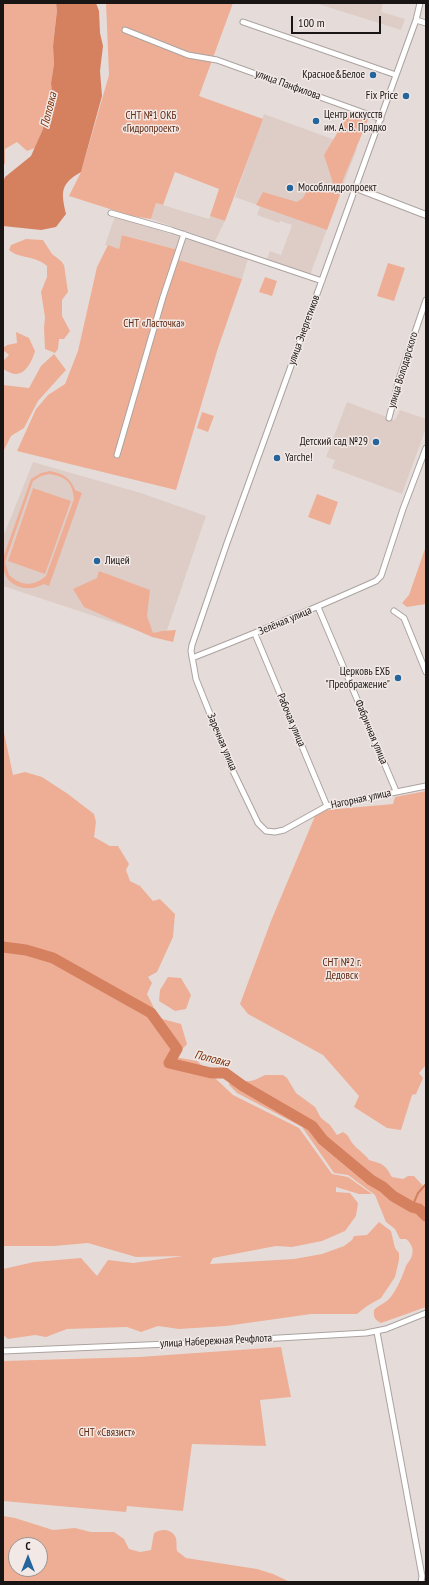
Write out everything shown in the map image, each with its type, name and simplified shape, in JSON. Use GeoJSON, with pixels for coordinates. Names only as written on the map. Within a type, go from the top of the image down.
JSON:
{"type":"FeatureCollection","features":[{"type":"Feature","properties":{"kind":"street","name":"улица Энергетиков"},"geometry":{"type":"LineString","coordinates":[[192,658],[192,645],[381,119],[416,20],[420,3]]}},
{"type":"Feature","properties":{"kind":"street"},"geometry":{"type":"LineString","coordinates":[[416,20],[426,23]]}},
{"type":"Feature","properties":{"kind":"street"},"geometry":{"type":"LineString","coordinates":[[243,22],[396,75]]}},
{"type":"Feature","properties":{"kind":"street","name":"улица Панфилова"},"geometry":{"type":"LineString","coordinates":[[125,30],[188,55],[217,60],[381,119]]}},
{"type":"Feature","properties":{"kind":"street"},"geometry":{"type":"LineString","coordinates":[[356,188],[426,215]]}},
{"type":"Feature","properties":{"kind":"street"},"geometry":{"type":"LineString","coordinates":[[111,213],[184,234],[322,281]]}},
{"type":"Feature","properties":{"kind":"street"},"geometry":{"type":"LineString","coordinates":[[117,455],[163,298],[184,234]]}},
{"type":"Feature","properties":{"kind":"street","name":"улица Володарского"},"geometry":{"type":"LineString","coordinates":[[389,418],[399,379],[426,300]]}},
{"type":"Feature","properties":{"kind":"street","name":"Зелёная улица"},"geometry":{"type":"LineString","coordinates":[[192,658],[318,607],[376,580],[381,576],[403,509],[426,448]]}},
{"type":"Feature","properties":{"kind":"street","name":"Фабричная улица"},"geometry":{"type":"LineString","coordinates":[[318,607],[396,791]]}},
{"type":"Feature","properties":{"kind":"street"},"geometry":{"type":"LineString","coordinates":[[394,610],[404,618],[426,672]]}},
{"type":"Feature","properties":{"kind":"street","name":"Рабочая улица"},"geometry":{"type":"LineString","coordinates":[[254,634],[327,806]]}},
{"type":"Feature","properties":{"kind":"street","name":"Заречная улица"},"geometry":{"type":"LineString","coordinates":[[192,658],[196,679],[227,755],[258,823]]}},
{"type":"Feature","properties":{"kind":"street","name":"Нагорная улица"},"geometry":{"type":"LineString","coordinates":[[258,823],[266,831],[275,832],[284,830],[327,806],[426,786]]}},
{"type":"Feature","properties":{"kind":"street","name":"улица Набережная Речфлота"},"geometry":{"type":"LineString","coordinates":[[3,1351],[192,1343],[377,1332],[426,1313]]}},
{"type":"Feature","properties":{"kind":"street"},"geometry":{"type":"LineString","coordinates":[[377,1332],[422,1576],[421,1582]]}},
{"type":"Feature","properties":{"kind":"shaded area"},"geometry":{"type":"Polygon","coordinates":[[[315,3],[383,3],[381,12],[405,19],[401,30],[315,3]]]}},
{"type":"Feature","properties":{"kind":"shaded area","name":"Мособлгидропроект"},"geometry":{"type":"Polygon","coordinates":[[[264,114],[357,148],[310,275],[267,259],[270,251],[281,255],[292,225],[280,221],[279,223],[257,215],[260,206],[235,197],[264,114]]]}},
{"type":"Feature","properties":{"kind":"shaded area"},"geometry":{"type":"Polygon","coordinates":[[[156,203],[209,219],[210,216],[225,221],[215,241],[151,219],[156,203]]]}},
{"type":"Feature","properties":{"kind":"shaded area"},"geometry":{"type":"Polygon","coordinates":[[[115,216],[248,259],[242,279],[179,260],[182,251],[123,235],[119,249],[105,245],[115,216]]]}},
{"type":"Feature","properties":{"kind":"shaded area","name":"Детский сад №29"},"geometry":{"type":"Polygon","coordinates":[[[347,402],[395,420],[400,410],[426,419],[426,428],[402,494],[332,468],[335,460],[326,457],[347,402]]]}},
{"type":"Feature","properties":{"kind":"shaded area","name":"Лицей"},"geometry":{"type":"Polygon","coordinates":[[[33,462],[141,493],[206,516],[164,639],[3,586],[3,537],[33,462]]]}},
{"type":"Feature","properties":{"kind":"green space"},"geometry":{"type":"Polygon","coordinates":[[[3,3],[56,3],[57,9],[53,46],[54,64],[51,83],[52,93],[48,102],[48,111],[43,119],[43,129],[35,148],[27,151],[17,142],[5,149],[5,164],[3,165],[3,3]]]}},
{"type":"Feature","properties":{"kind":"green space","name":"СНТ №1 ОКБ «Гидропроект»"},"geometry":{"type":"Polygon","coordinates":[[[106,3],[233,3],[199,96],[263,119],[225,221],[210,216],[219,189],[175,172],[163,205],[156,203],[151,219],[132,216],[69,196],[81,172],[109,75],[106,3]]]}},
{"type":"Feature","properties":{"kind":"green space"},"geometry":{"type":"Polygon","coordinates":[[[351,108],[370,115],[344,177],[341,192],[327,230],[256,205],[263,192],[297,202],[303,198],[309,187],[325,188],[333,183],[324,155],[351,108]]]}},
{"type":"Feature","properties":{"kind":"green space","name":"СНТ «Ласточка»"},"geometry":{"type":"Polygon","coordinates":[[[122,235],[182,251],[179,260],[242,279],[218,348],[176,490],[17,451],[36,409],[48,395],[65,384],[78,351],[97,267],[108,245],[119,249],[122,235]]]}},
{"type":"Feature","properties":{"kind":"green space"},"geometry":{"type":"Polygon","coordinates":[[[26,239],[43,240],[52,254],[64,265],[68,292],[62,300],[62,316],[70,331],[64,339],[59,339],[58,349],[55,353],[45,349],[45,317],[41,292],[47,277],[47,266],[37,260],[17,255],[9,250],[11,245],[26,239]]]}},
{"type":"Feature","properties":{"kind":"green space"},"geometry":{"type":"Polygon","coordinates":[[[388,263],[405,268],[394,301],[377,296],[388,263]]]}},
{"type":"Feature","properties":{"kind":"green space"},"geometry":{"type":"Polygon","coordinates":[[[265,277],[277,281],[272,296],[259,292],[265,277]]]}},
{"type":"Feature","properties":{"kind":"green space"},"geometry":{"type":"Polygon","coordinates":[[[16,332],[29,338],[35,351],[31,362],[26,369],[19,374],[11,373],[3,369],[4,360],[9,355],[3,350],[3,348],[7,345],[17,343],[16,332]]]}},
{"type":"Feature","properties":{"kind":"green space"},"geometry":{"type":"Polygon","coordinates":[[[54,354],[66,370],[38,401],[24,428],[11,436],[3,452],[3,385],[29,388],[41,366],[54,354]]]}},
{"type":"Feature","properties":{"kind":"green space"},"geometry":{"type":"Polygon","coordinates":[[[202,412],[214,416],[208,432],[197,428],[202,412]]]}},
{"type":"Feature","properties":{"kind":"green space"},"geometry":{"type":"Polygon","coordinates":[[[50,471],[58,473],[71,482],[75,490],[82,493],[49,586],[44,584],[33,588],[27,588],[10,582],[3,568],[3,558],[31,479],[41,473],[50,471]],[[49,474],[41,476],[33,481],[5,562],[9,575],[18,581],[27,584],[41,580],[46,576],[74,499],[72,488],[68,481],[49,474]]]}},
{"type":"Feature","properties":{"kind":"green space"},"geometry":{"type":"Polygon","coordinates":[[[33,488],[71,501],[45,574],[8,561],[33,488]]]}},
{"type":"Feature","properties":{"kind":"green space"},"geometry":{"type":"Polygon","coordinates":[[[317,494],[338,502],[330,525],[308,517],[317,494]]]}},
{"type":"Feature","properties":{"kind":"green space"},"geometry":{"type":"Polygon","coordinates":[[[426,546],[426,604],[407,607],[402,603],[409,595],[426,546]]]}},
{"type":"Feature","properties":{"kind":"green space"},"geometry":{"type":"Polygon","coordinates":[[[99,571],[150,590],[147,616],[153,633],[176,630],[173,642],[152,637],[84,607],[73,589],[97,578],[99,571]]]}},
{"type":"Feature","properties":{"kind":"green space"},"geometry":{"type":"Polygon","coordinates":[[[3,728],[13,775],[25,772],[42,777],[68,794],[94,814],[96,822],[94,837],[110,846],[118,846],[129,864],[126,870],[130,881],[140,886],[153,901],[160,899],[175,914],[173,937],[157,972],[148,977],[152,983],[147,994],[159,1018],[181,1024],[187,1044],[175,1057],[197,1061],[233,1095],[299,1128],[332,1174],[348,1177],[372,1194],[359,1194],[336,1187],[336,1192],[350,1193],[358,1203],[356,1216],[345,1231],[322,1241],[292,1247],[276,1246],[213,1258],[210,1264],[294,1259],[322,1254],[344,1246],[352,1240],[354,1236],[367,1235],[379,1222],[391,1231],[395,1248],[399,1253],[395,1277],[381,1298],[357,1314],[311,1314],[226,1326],[179,1329],[158,1326],[141,1332],[127,1327],[67,1329],[46,1337],[35,1335],[8,1339],[3,1335],[3,1269],[34,1262],[81,1258],[97,1276],[108,1260],[133,1263],[183,1256],[136,1257],[88,1243],[54,1246],[3,1246],[3,728]]]}},
{"type":"Feature","properties":{"kind":"green space","name":"СНТ №2 г. Дедовск"},"geometry":{"type":"Polygon","coordinates":[[[426,791],[426,1065],[419,1073],[423,1078],[416,1094],[412,1095],[401,1130],[387,1128],[354,1107],[359,1096],[323,1055],[248,1014],[240,1004],[271,921],[315,816],[326,810],[393,804],[395,797],[426,791]]]}},
{"type":"Feature","properties":{"kind":"green space"},"geometry":{"type":"Polygon","coordinates":[[[168,977],[181,978],[191,995],[186,1009],[175,1011],[159,1001],[160,990],[168,977]]]}},
{"type":"Feature","properties":{"kind":"green space"},"geometry":{"type":"Polygon","coordinates":[[[265,1075],[283,1075],[287,1078],[296,1093],[315,1107],[321,1118],[330,1125],[337,1135],[343,1132],[345,1133],[353,1144],[369,1160],[384,1166],[392,1177],[403,1179],[408,1176],[414,1176],[426,1189],[426,1307],[381,1323],[377,1321],[374,1315],[374,1310],[386,1302],[397,1288],[406,1266],[412,1257],[412,1246],[406,1239],[400,1239],[395,1229],[386,1222],[375,1195],[348,1175],[334,1173],[302,1127],[237,1093],[229,1085],[230,1079],[251,1081],[265,1075]]]}},
{"type":"Feature","properties":{"kind":"green space","name":"СНТ «Связист»"},"geometry":{"type":"Polygon","coordinates":[[[281,1347],[291,1397],[260,1400],[266,1446],[192,1444],[183,1511],[127,1506],[126,1512],[3,1501],[3,1361],[139,1357],[281,1347]]]}},
{"type":"Feature","properties":{"kind":"green space"},"geometry":{"type":"Polygon","coordinates":[[[3,1516],[15,1518],[53,1530],[75,1528],[91,1532],[114,1532],[124,1539],[129,1549],[140,1552],[151,1550],[154,1533],[160,1530],[166,1530],[174,1535],[176,1538],[177,1551],[186,1558],[257,1569],[273,1574],[290,1582],[3,1582],[3,1516]]]}},
{"type":"Feature","properties":{"kind":"water"},"geometry":{"type":"Polygon","coordinates":[[[56,3],[96,3],[99,11],[100,33],[103,46],[100,71],[102,96],[81,172],[69,181],[64,189],[63,200],[66,214],[56,227],[41,230],[3,226],[3,182],[5,177],[31,156],[43,129],[43,119],[48,111],[48,102],[52,93],[51,83],[54,64],[53,46],[57,10],[56,3]]]}},
{"type":"Feature","properties":{"kind":"waterway","name":"Поповка"},"geometry":{"type":"LineString","coordinates":[[3,947],[26,950],[53,958],[151,1013],[177,1049],[169,1063],[211,1073],[225,1073],[243,1086],[312,1126],[323,1140],[371,1180],[383,1187],[393,1196],[412,1207],[419,1209],[426,1216]]}},
{"type":"Feature","properties":{"kind":"waterway"},"geometry":{"type":"LineString","coordinates":[[412,1207],[418,1193],[426,1184]]}},
{"type":"Feature","properties":{"kind":"place","name":"Красное&Белое"},"geometry":{"type":"Point","coordinates":[373,75]}},
{"type":"Feature","properties":{"kind":"place","name":"Fix Price"},"geometry":{"type":"Point","coordinates":[406,96]}},
{"type":"Feature","properties":{"kind":"place","name":"Центр искусств им. А. В. Прядко"},"geometry":{"type":"Point","coordinates":[316,121]}},
{"type":"Feature","properties":{"kind":"place","name":"Мособлгидропроект"},"geometry":{"type":"Point","coordinates":[290,188]}},
{"type":"Feature","properties":{"kind":"place","name":"Детский сад №29"},"geometry":{"type":"Point","coordinates":[376,442]}},
{"type":"Feature","properties":{"kind":"place","name":"Yarche!"},"geometry":{"type":"Point","coordinates":[277,458]}},
{"type":"Feature","properties":{"kind":"place","name":"Лицей"},"geometry":{"type":"Point","coordinates":[97,561]}},
{"type":"Feature","properties":{"kind":"place","name":"Церковь ЕХБ \"Преображение\""},"geometry":{"type":"Point","coordinates":[398,678]}}]}
